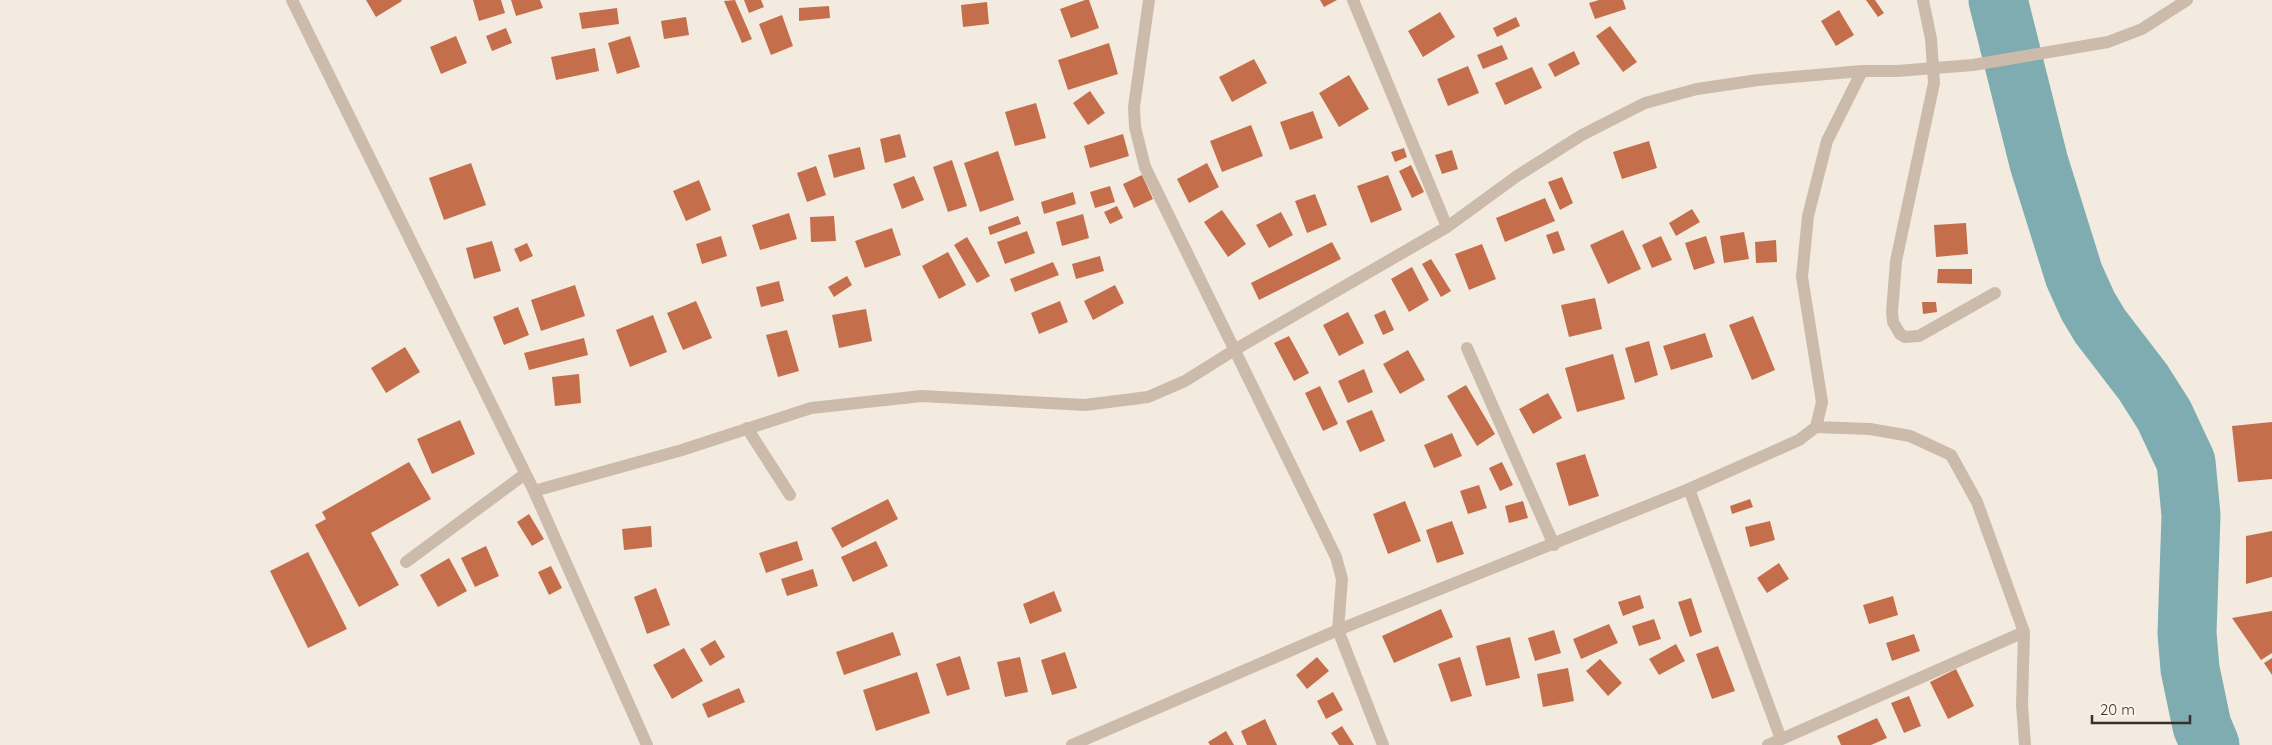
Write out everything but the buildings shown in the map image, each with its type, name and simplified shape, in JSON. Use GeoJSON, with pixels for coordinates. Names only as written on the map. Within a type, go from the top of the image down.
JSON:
{"type":"FeatureCollection","features":[{"type":"Feature","properties":{"kind":"street"},"geometry":{"type":"LineString","coordinates":[[292,0],[534,491],[647,745]]}},
{"type":"Feature","properties":{"kind":"street"},"geometry":{"type":"LineString","coordinates":[[1149,0],[1134,107],[1138,143],[1145,167],[1236,348],[1336,557],[1342,579],[1338,630],[1383,745]]}},
{"type":"Feature","properties":{"kind":"street"},"geometry":{"type":"LineString","coordinates":[[1353,0],[1447,227]]}},
{"type":"Feature","properties":{"kind":"street"},"geometry":{"type":"LineString","coordinates":[[1924,0],[1935,68],[1934,83],[1896,261],[1893,322],[1900,334],[1905,337],[1919,336],[1995,294]]}},
{"type":"Feature","properties":{"kind":"street"},"geometry":{"type":"LineString","coordinates":[[534,491],[682,450],[811,408],[922,396],[1085,405],[1148,397],[1185,381],[1236,348],[1447,227],[1517,176],[1582,135],[1644,104],[1697,89],[1758,80],[1862,71],[1897,71],[1973,65],[2108,42],[2134,32],[2187,0]]}},
{"type":"Feature","properties":{"kind":"street"},"geometry":{"type":"LineString","coordinates":[[1072,745],[1338,630],[1689,490],[1799,440],[1816,427],[1822,402],[1802,277],[1808,216],[1828,142],[1862,71]]}},
{"type":"Feature","properties":{"kind":"street"},"geometry":{"type":"LineString","coordinates":[[1467,348],[1554,545]]}},
{"type":"Feature","properties":{"kind":"street"},"geometry":{"type":"LineString","coordinates":[[1816,427],[1870,430],[1910,436],[1951,454],[1977,502],[2024,632],[2022,704],[2026,745]]}},
{"type":"Feature","properties":{"kind":"street"},"geometry":{"type":"LineString","coordinates":[[747,428],[790,495]]}},
{"type":"Feature","properties":{"kind":"street"},"geometry":{"type":"LineString","coordinates":[[406,562],[525,474]]}},
{"type":"Feature","properties":{"kind":"street"},"geometry":{"type":"LineString","coordinates":[[1689,490],[1781,739]]}},
{"type":"Feature","properties":{"kind":"street"},"geometry":{"type":"LineString","coordinates":[[1768,745],[2024,632]]}},
{"type":"Feature","properties":{"kind":"waterway"},"geometry":{"type":"LineString","coordinates":[[1998,0],[2039,163],[2074,275],[2088,306],[2100,326],[2143,382],[2164,415],[2186,462],[2191,515],[2187,633],[2190,669],[2202,726],[2210,745]]}}]}
